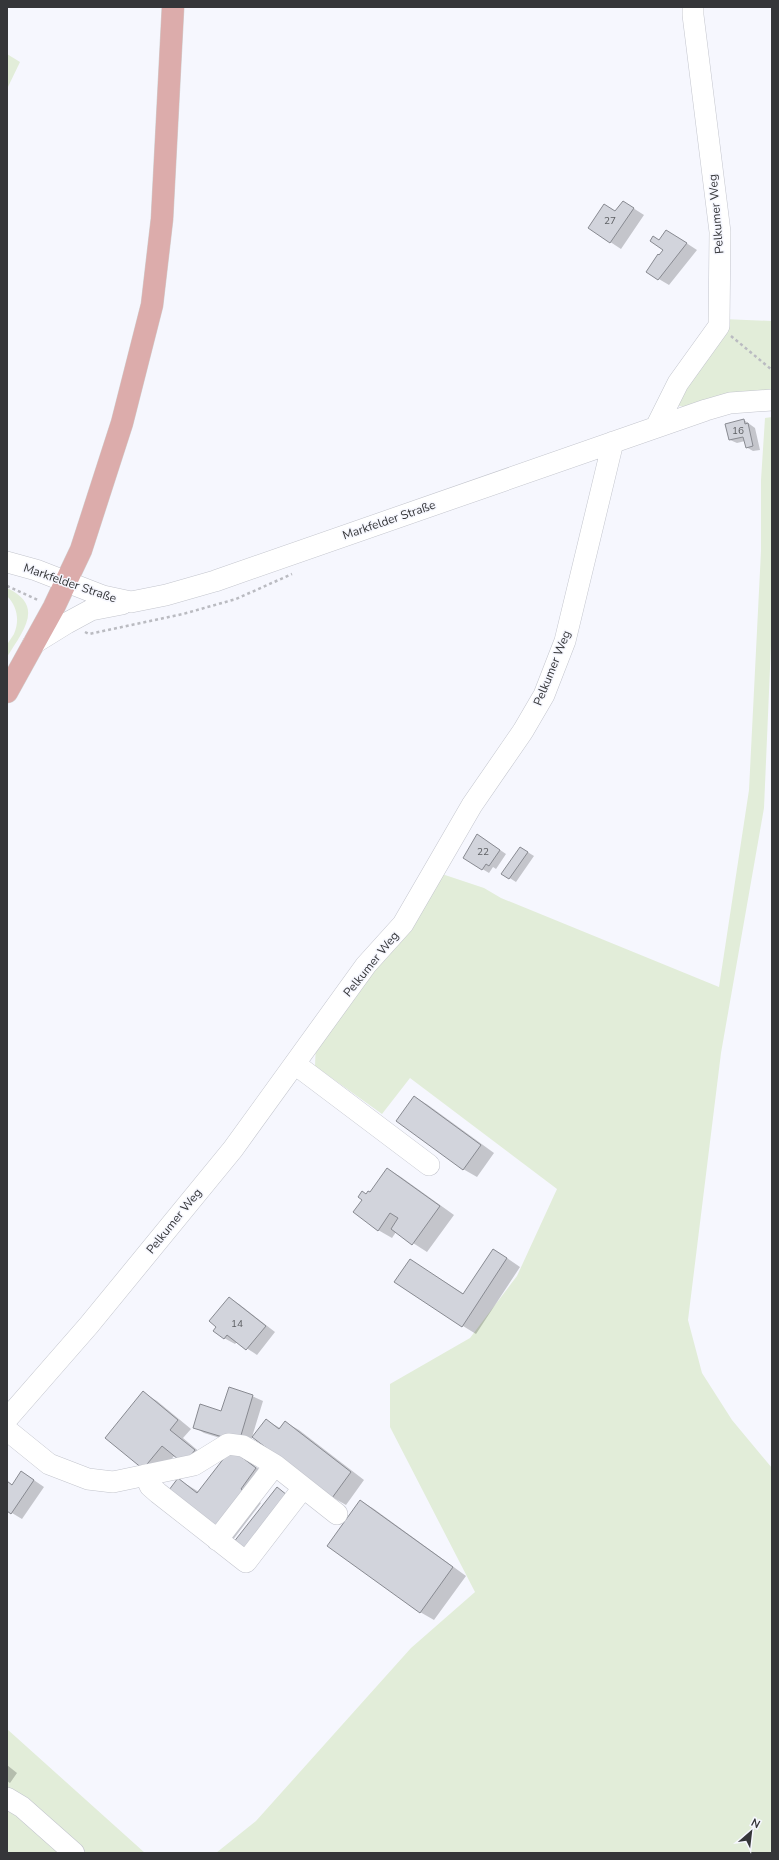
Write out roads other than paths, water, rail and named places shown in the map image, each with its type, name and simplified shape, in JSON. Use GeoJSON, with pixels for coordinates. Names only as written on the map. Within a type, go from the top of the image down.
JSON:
{"type":"FeatureCollection","features":[{"type":"Feature","properties":{"kind":"main road"},"geometry":{"type":"LineString","coordinates":[[7,692],[66,583],[81,550],[122,423],[152,305],[162,219],[173,7]]}},
{"type":"Feature","properties":{"kind":"street","name":"Pelkumer Weg"},"geometry":{"type":"LineString","coordinates":[[656,427],[678,383],[719,326],[720,232],[694,7]]}},
{"type":"Feature","properties":{"kind":"street","name":"Markfelder Straße"},"geometry":{"type":"LineString","coordinates":[[7,562],[36,570],[102,596],[131,602],[166,595],[214,581],[656,427],[730,403],[772,400]]}},
{"type":"Feature","properties":{"kind":"street","name":"Pelkumer Weg"},"geometry":{"type":"LineString","coordinates":[[7,1419],[89,1326],[233,1149],[366,965],[404,924],[469,811],[523,731],[544,695],[565,641],[613,442]]}},
{"type":"Feature","properties":{"kind":"street"},"geometry":{"type":"LineString","coordinates":[[33,644],[67,622],[91,610],[131,602]]}},
{"type":"Feature","properties":{"kind":"street"},"geometry":{"type":"LineString","coordinates":[[295,1064],[429,1165]]}},
{"type":"Feature","properties":{"kind":"street"},"geometry":{"type":"LineString","coordinates":[[7,1430],[49,1464],[88,1479],[114,1482],[194,1466],[230,1444],[247,1448],[275,1465],[337,1514]]}},
{"type":"Feature","properties":{"kind":"street"},"geometry":{"type":"LineString","coordinates":[[217,1540],[275,1465]]}},
{"type":"Feature","properties":{"kind":"street"},"geometry":{"type":"LineString","coordinates":[[145,1475],[150,1486],[158,1493],[246,1562],[303,1488]]}},
{"type":"Feature","properties":{"kind":"street"},"geometry":{"type":"LineString","coordinates":[[7,1798],[22,1807],[74,1853]]}}]}
